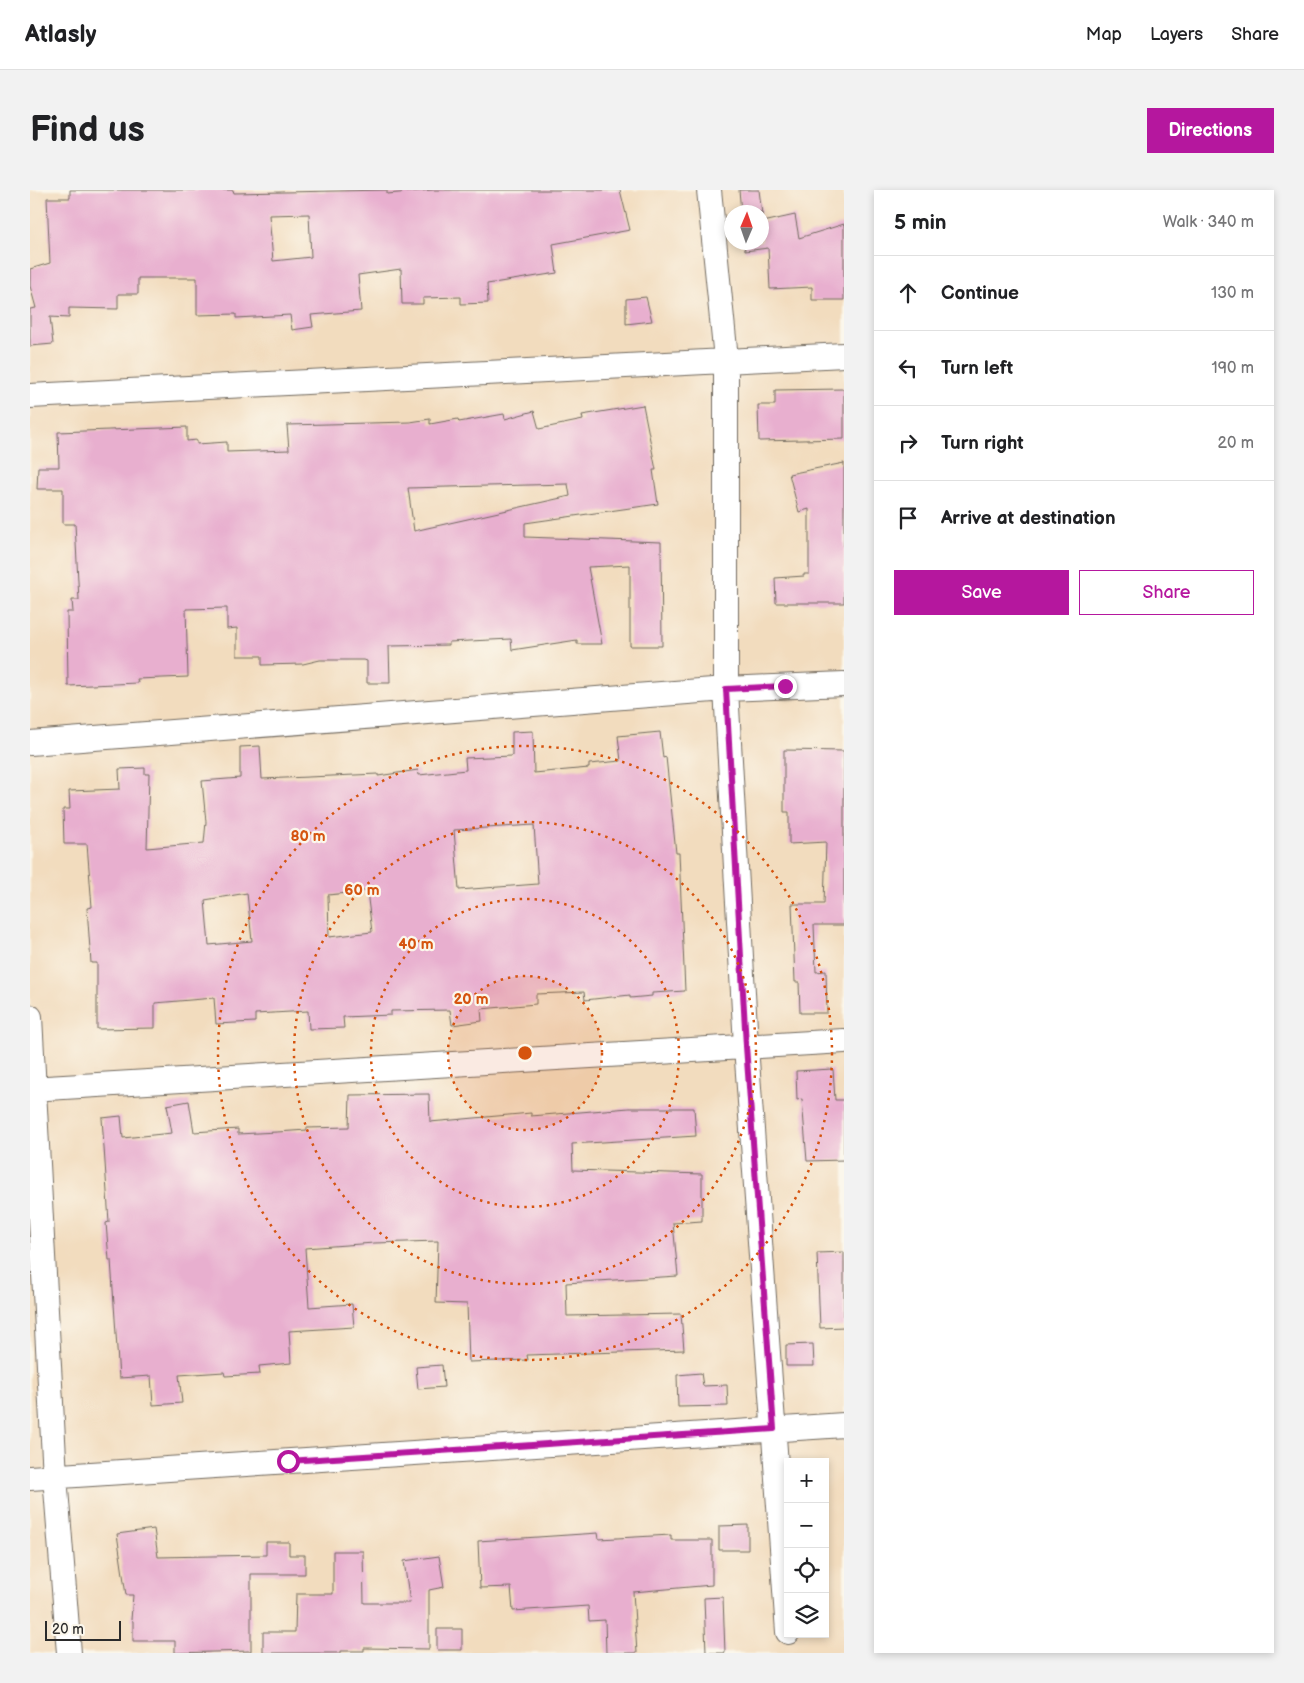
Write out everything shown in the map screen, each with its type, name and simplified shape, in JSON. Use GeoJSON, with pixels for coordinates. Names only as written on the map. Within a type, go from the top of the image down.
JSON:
{"type":"FeatureCollection","features":[{"type":"Feature","properties":{"kind":"street"},"geometry":{"type":"LineString","coordinates":[[709,190],[726,359],[726,689],[746,1046],[785,1593]]}},
{"type":"Feature","properties":{"kind":"street"},"geometry":{"type":"LineString","coordinates":[[30,396],[726,359],[844,355]]}},
{"type":"Feature","properties":{"kind":"street"},"geometry":{"type":"LineString","coordinates":[[30,743],[726,689],[844,684]]}},
{"type":"Feature","properties":{"kind":"street"},"geometry":{"type":"LineString","coordinates":[[30,1016],[32,1088],[54,1476],[69,1653]]}},
{"type":"Feature","properties":{"kind":"street"},"geometry":{"type":"LineString","coordinates":[[32,1088],[844,1041]]}},
{"type":"Feature","properties":{"kind":"street"},"geometry":{"type":"LineString","coordinates":[[30,1478],[844,1425]]}},
{"type":"Feature","properties":{"kind":"street"},"geometry":{"type":"LineString","coordinates":[[788,1638],[789,1653]]}},
{"type":"Feature","properties":{"kind":"building"},"geometry":{"type":"Polygon","coordinates":[[[70,190],[233,190],[234,193],[387,190],[387,194],[432,190],[620,190],[630,230],[553,244],[557,273],[487,284],[488,303],[461,304],[461,297],[423,298],[423,304],[402,304],[401,269],[358,275],[361,311],[311,315],[313,327],[292,330],[290,315],[236,318],[236,314],[197,315],[197,278],[138,278],[138,294],[118,294],[118,309],[69,308],[69,318],[50,317],[53,344],[30,346],[30,309],[36,308],[30,286],[30,269],[50,263],[47,198],[70,198],[70,190]],[[309,214],[269,215],[273,261],[311,257],[309,214]]]}},
{"type":"Feature","properties":{"kind":"building"},"geometry":{"type":"Polygon","coordinates":[[[739,190],[759,190],[761,205],[740,205],[739,190]]]}},
{"type":"Feature","properties":{"kind":"building"},"geometry":{"type":"Polygon","coordinates":[[[795,215],[799,238],[844,224],[844,300],[812,300],[812,287],[770,289],[769,221],[795,215]]]}},
{"type":"Feature","properties":{"kind":"building"},"geometry":{"type":"Polygon","coordinates":[[[646,297],[652,321],[626,324],[626,299],[646,297]]]}},
{"type":"Feature","properties":{"kind":"building"},"geometry":{"type":"Polygon","coordinates":[[[844,389],[844,439],[759,441],[758,405],[775,405],[775,390],[844,389]]]}},
{"type":"Feature","properties":{"kind":"building"},"geometry":{"type":"Polygon","coordinates":[[[643,405],[656,470],[653,470],[658,504],[525,523],[525,537],[661,542],[662,646],[630,646],[630,565],[588,567],[602,644],[577,644],[577,640],[512,650],[511,639],[449,642],[449,645],[389,646],[390,683],[367,683],[367,661],[364,660],[320,660],[303,664],[262,665],[262,656],[237,656],[237,628],[227,629],[227,608],[186,609],[188,677],[137,679],[138,683],[68,686],[67,612],[73,612],[72,600],[79,600],[75,524],[63,524],[63,489],[37,489],[38,467],[59,467],[58,432],[187,427],[187,441],[197,440],[197,444],[227,442],[227,452],[289,450],[287,425],[410,422],[430,419],[430,424],[458,419],[459,422],[504,414],[505,419],[534,411],[539,429],[583,420],[582,415],[643,405]],[[568,484],[408,488],[414,531],[570,496],[568,484]]]}},
{"type":"Feature","properties":{"kind":"building"},"geometry":{"type":"Polygon","coordinates":[[[844,463],[844,603],[776,603],[775,578],[809,574],[809,509],[799,512],[789,474],[844,463]]]}},
{"type":"Feature","properties":{"kind":"building"},"geometry":{"type":"Polygon","coordinates":[[[533,731],[534,773],[589,768],[589,764],[621,761],[618,736],[660,732],[663,758],[666,757],[676,853],[679,853],[685,991],[652,993],[652,996],[630,998],[630,995],[585,1000],[584,992],[536,994],[536,1004],[481,1009],[482,1021],[452,1025],[450,1010],[391,1011],[391,1015],[343,1017],[344,1028],[309,1029],[308,1011],[255,1014],[255,1022],[216,1024],[214,998],[155,1003],[155,1028],[97,1029],[97,963],[91,963],[87,908],[92,907],[87,844],[64,844],[63,809],[70,809],[69,791],[120,789],[119,769],[145,768],[145,774],[149,774],[147,848],[204,843],[206,822],[202,781],[240,778],[240,747],[260,746],[262,779],[378,774],[378,776],[418,770],[419,775],[466,770],[465,758],[512,756],[512,732],[533,731]],[[534,825],[454,830],[459,890],[538,884],[534,825]],[[367,891],[328,895],[329,937],[372,932],[367,891]],[[247,893],[205,900],[209,945],[252,941],[247,893]]]}},
{"type":"Feature","properties":{"kind":"building"},"geometry":{"type":"Polygon","coordinates":[[[784,750],[844,751],[844,925],[814,925],[816,972],[826,971],[827,1013],[800,1013],[799,982],[795,982],[792,904],[824,904],[826,842],[789,844],[789,812],[784,812],[784,750]]]}},
{"type":"Feature","properties":{"kind":"building"},"geometry":{"type":"Polygon","coordinates":[[[833,1069],[835,1100],[844,1100],[844,1160],[807,1161],[802,1099],[797,1100],[796,1071],[833,1069]]]}},
{"type":"Feature","properties":{"kind":"building"},"geometry":{"type":"Polygon","coordinates":[[[429,1094],[430,1122],[531,1113],[531,1116],[629,1108],[694,1108],[696,1136],[572,1144],[573,1170],[702,1174],[702,1221],[673,1223],[678,1276],[566,1283],[567,1316],[681,1314],[684,1350],[527,1355],[528,1360],[469,1362],[467,1304],[436,1303],[438,1241],[374,1243],[305,1248],[309,1307],[352,1304],[354,1327],[289,1331],[291,1363],[259,1366],[260,1374],[225,1376],[224,1372],[179,1375],[182,1403],[153,1405],[151,1376],[119,1378],[111,1260],[109,1260],[106,1223],[109,1222],[102,1118],[121,1116],[123,1138],[172,1133],[167,1105],[189,1101],[194,1132],[238,1129],[238,1134],[307,1130],[307,1128],[349,1127],[350,1095],[429,1094]]]}},
{"type":"Feature","properties":{"kind":"building"},"geometry":{"type":"Polygon","coordinates":[[[844,1252],[844,1327],[820,1328],[817,1253],[844,1252]]]}},
{"type":"Feature","properties":{"kind":"building"},"geometry":{"type":"Polygon","coordinates":[[[813,1344],[814,1366],[786,1366],[786,1345],[813,1344]]]}},
{"type":"Feature","properties":{"kind":"building"},"geometry":{"type":"Polygon","coordinates":[[[442,1365],[444,1387],[418,1389],[416,1367],[442,1365]]]}},
{"type":"Feature","properties":{"kind":"building"},"geometry":{"type":"Polygon","coordinates":[[[701,1373],[703,1386],[727,1385],[728,1406],[678,1407],[677,1375],[701,1373]]]}},
{"type":"Feature","properties":{"kind":"building"},"geometry":{"type":"Polygon","coordinates":[[[748,1525],[748,1550],[719,1550],[719,1526],[748,1525]]]}},
{"type":"Feature","properties":{"kind":"building"},"geometry":{"type":"Polygon","coordinates":[[[154,1529],[158,1557],[266,1555],[266,1542],[289,1542],[289,1555],[305,1555],[305,1574],[251,1574],[251,1651],[175,1653],[175,1641],[133,1641],[133,1621],[131,1620],[133,1595],[126,1595],[117,1534],[154,1529]]]}},
{"type":"Feature","properties":{"kind":"building"},"geometry":{"type":"Polygon","coordinates":[[[598,1533],[599,1539],[671,1535],[671,1540],[712,1540],[712,1585],[633,1592],[637,1653],[606,1653],[605,1620],[589,1621],[588,1606],[513,1611],[511,1587],[480,1588],[478,1541],[598,1533]]]}},
{"type":"Feature","properties":{"kind":"building"},"geometry":{"type":"Polygon","coordinates":[[[333,1551],[363,1551],[364,1603],[410,1603],[404,1561],[439,1556],[444,1587],[429,1590],[429,1649],[364,1648],[364,1651],[340,1651],[340,1653],[263,1653],[263,1632],[295,1632],[296,1594],[333,1594],[333,1551]]]}},
{"type":"Feature","properties":{"kind":"building"},"geometry":{"type":"Polygon","coordinates":[[[723,1597],[725,1653],[706,1653],[704,1598],[723,1597]]]}},
{"type":"Feature","properties":{"kind":"building"},"geometry":{"type":"Polygon","coordinates":[[[437,1629],[462,1629],[462,1650],[437,1650],[437,1629]]]}},
{"type":"Feature","properties":{"kind":"route"},"geometry":{"type":"LineString","coordinates":[[288,1461],[774,1429],[746,1046],[726,689],[785,686]]}}]}
